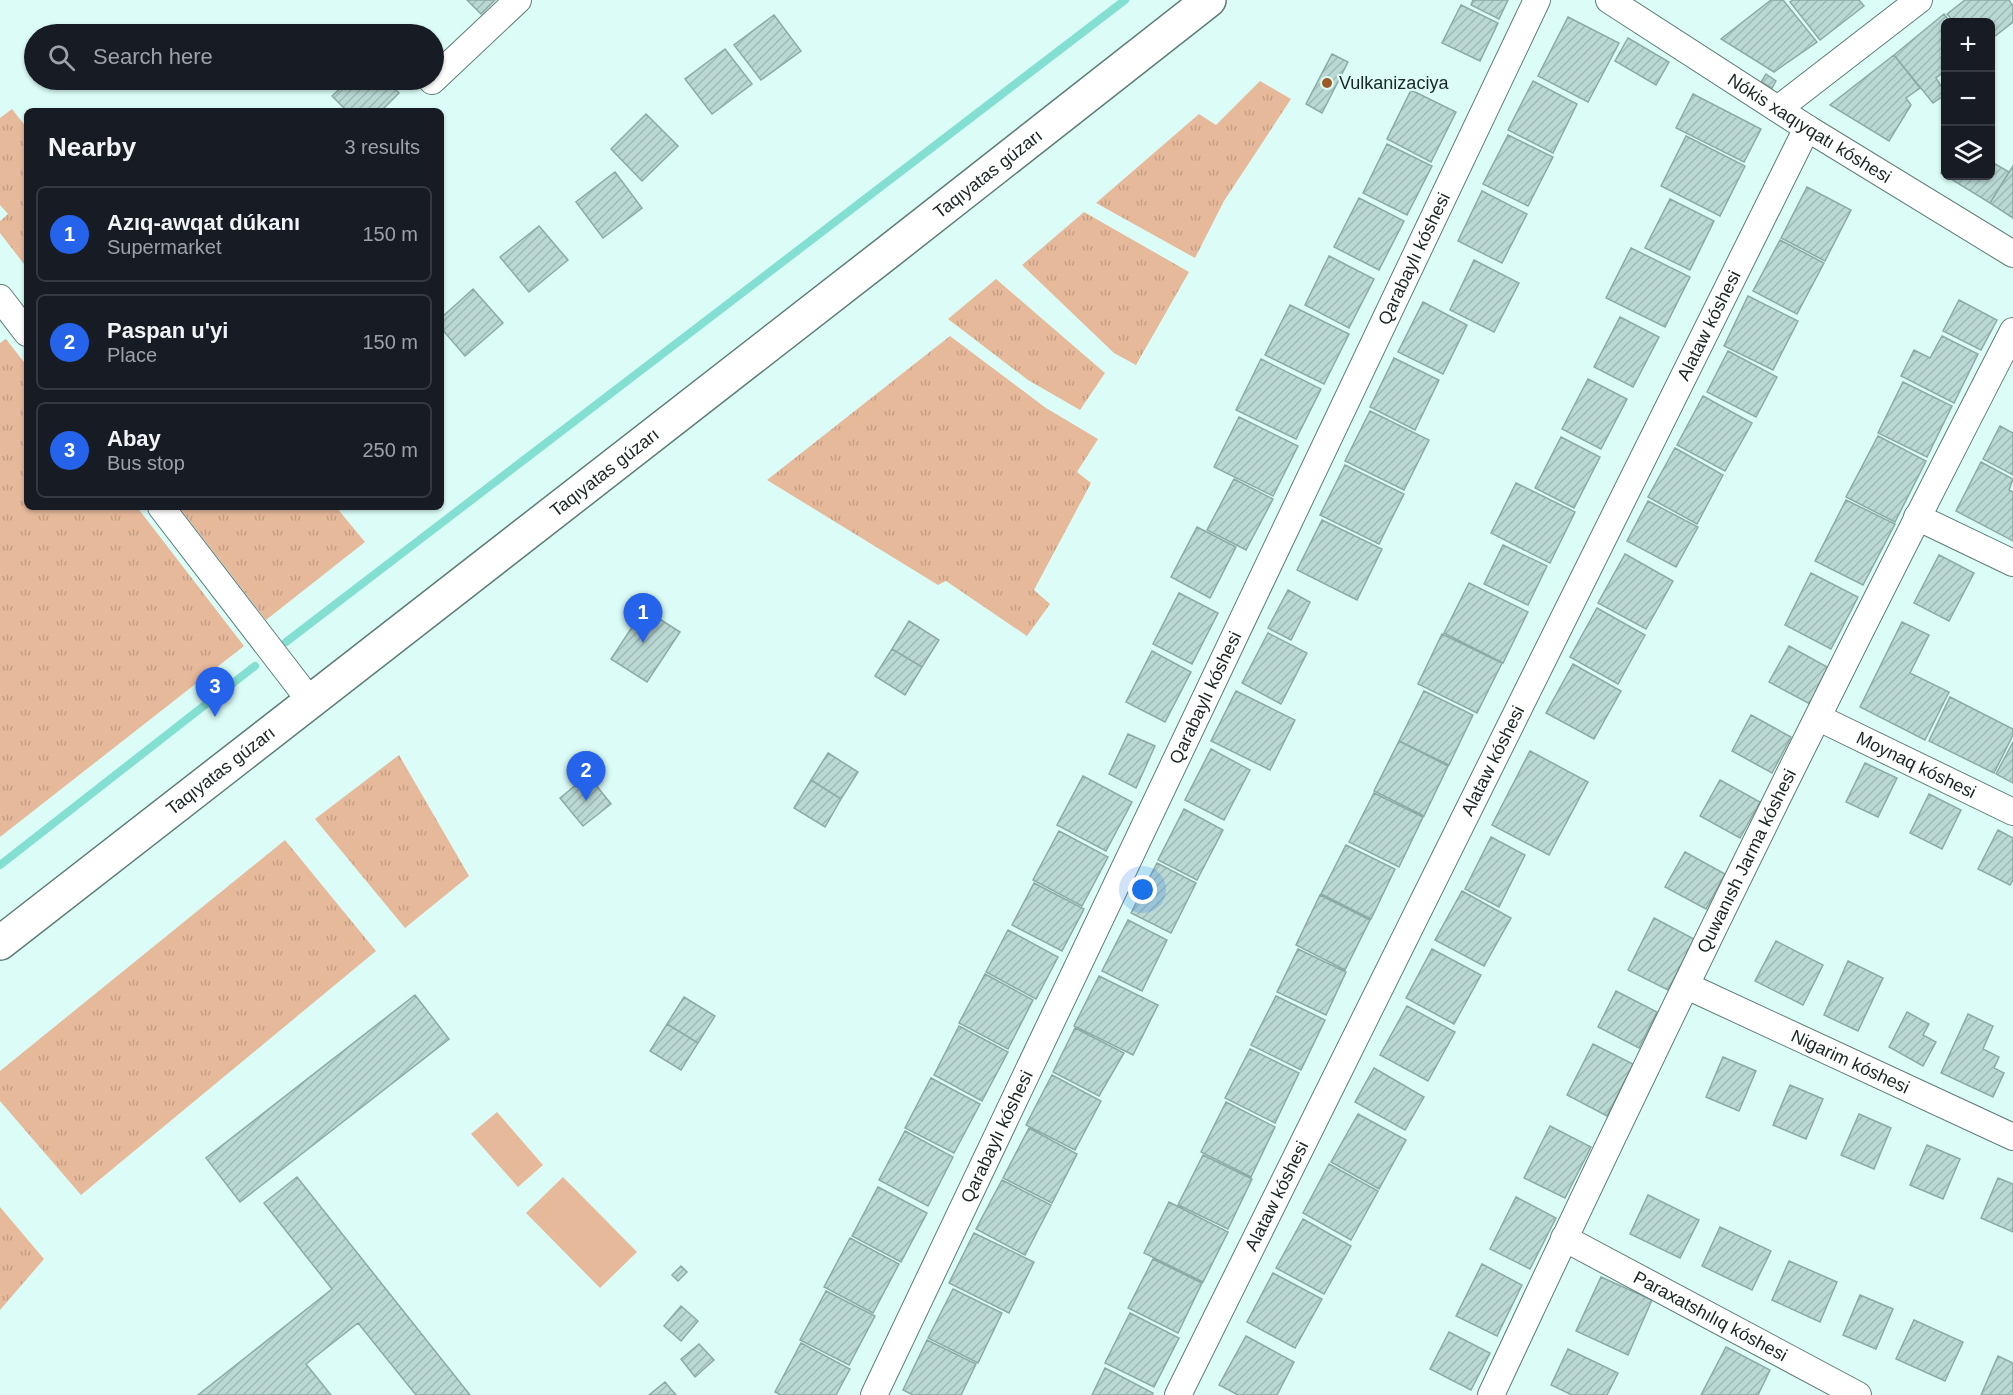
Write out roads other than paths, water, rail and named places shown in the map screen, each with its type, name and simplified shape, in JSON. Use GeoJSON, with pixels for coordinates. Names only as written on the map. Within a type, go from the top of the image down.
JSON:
{"type":"FeatureCollection","features":[{"type":"Feature","properties":{"kind":"highway","name":"Taqıyatas gúzarı"},"geometry":{"type":"LineString","coordinates":[[0,943],[514,541],[828,301],[1209,0]]}},
{"type":"Feature","properties":{"kind":"street"},"geometry":{"type":"LineString","coordinates":[[444,70],[518,0]]}},
{"type":"Feature","properties":{"kind":"street","name":"Qarabaylı kóshesi"},"geometry":{"type":"LineString","coordinates":[[874,1395],[1537,0]]}},
{"type":"Feature","properties":{"kind":"street","name":"Nókis xaqıyqatı kóshesi"},"geometry":{"type":"LineString","coordinates":[[1609,0],[1807,128],[2013,254]]}},
{"type":"Feature","properties":{"kind":"street"},"geometry":{"type":"LineString","coordinates":[[1779,109],[1919,0]]}},
{"type":"Feature","properties":{"kind":"street","name":"Alataw kóshesi"},"geometry":{"type":"LineString","coordinates":[[1178,1395],[1807,128]]}},
{"type":"Feature","properties":{"kind":"street"},"geometry":{"type":"LineString","coordinates":[[0,298],[24,329]]}},
{"type":"Feature","properties":{"kind":"street","name":"Quwanısh Jarma kóshesi"},"geometry":{"type":"LineString","coordinates":[[1491,1395],[1564,1238],[1917,517],[2013,331]]}},
{"type":"Feature","properties":{"kind":"street"},"geometry":{"type":"LineString","coordinates":[[163,510],[310,702]]}},
{"type":"Feature","properties":{"kind":"street"},"geometry":{"type":"LineString","coordinates":[[1917,517],[2013,563]]}},
{"type":"Feature","properties":{"kind":"street","name":"Moynaq kóshesi"},"geometry":{"type":"LineString","coordinates":[[1819,718],[2013,812]]}},
{"type":"Feature","properties":{"kind":"street","name":"Nigarim kóshesi"},"geometry":{"type":"LineString","coordinates":[[1688,986],[2013,1137]]}},
{"type":"Feature","properties":{"kind":"street","name":"Paraxatshılıq kóshesi"},"geometry":{"type":"LineString","coordinates":[[1564,1238],[1858,1395]]}},
{"type":"Feature","properties":{"kind":"waterway"},"geometry":{"type":"LineString","coordinates":[[286,642],[1125,0]]}},
{"type":"Feature","properties":{"kind":"waterway"},"geometry":{"type":"LineString","coordinates":[[0,865],[255,666]]}},
{"type":"Feature","properties":{"kind":"place","name":"Vulkanizaciya"},"geometry":{"type":"Point","coordinates":[1327,83]}},
{"type":"Feature","properties":{"kind":"place","name":"Azıq-awqat dúkanı"},"geometry":{"type":"Point","coordinates":[643,643]}},
{"type":"Feature","properties":{"kind":"place","name":"Abay"},"geometry":{"type":"Point","coordinates":[215,717]}},
{"type":"Feature","properties":{"kind":"place","name":"Paspan u'yi"},"geometry":{"type":"Point","coordinates":[586,801]}}]}
